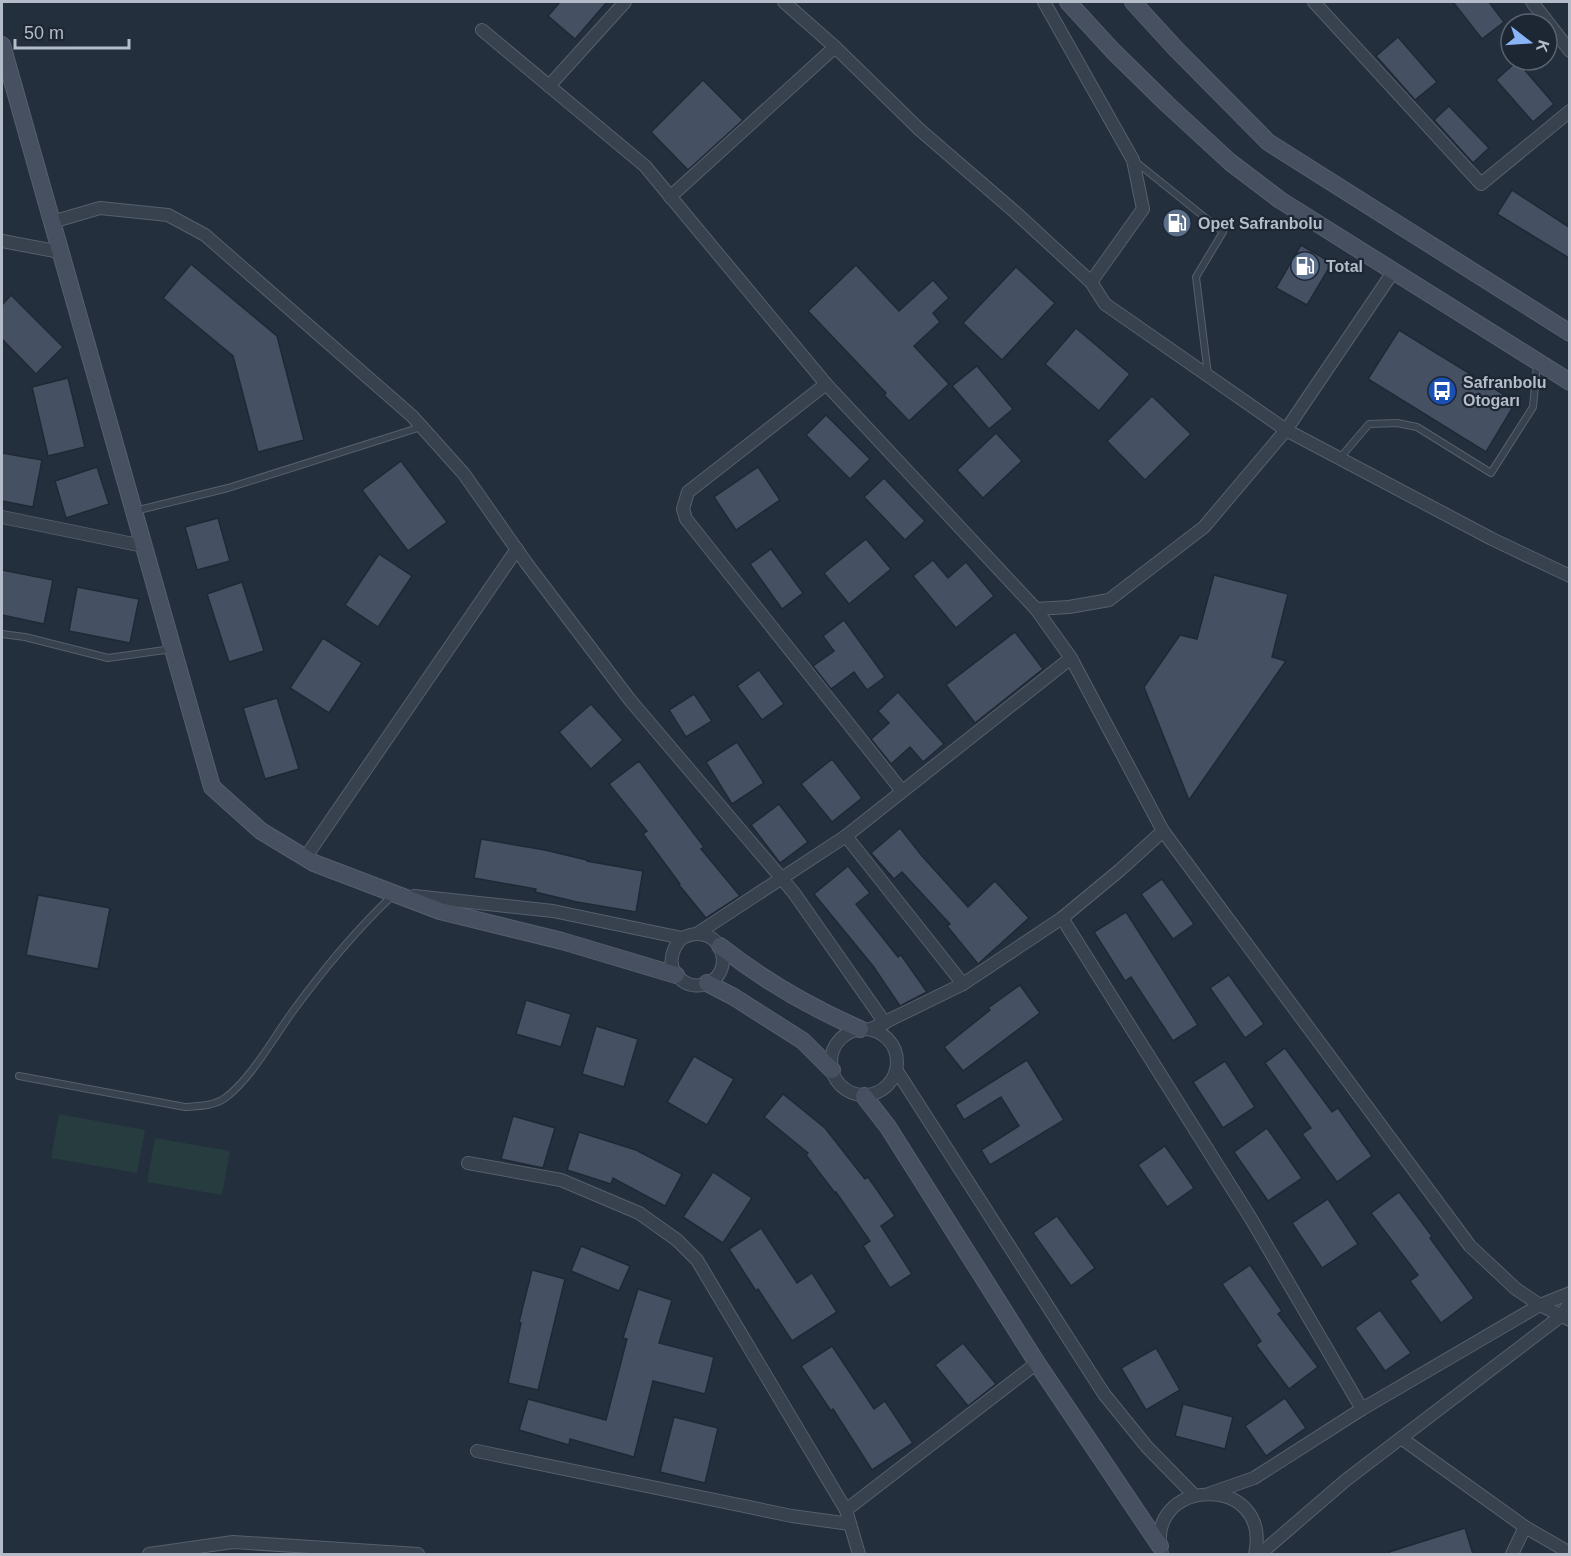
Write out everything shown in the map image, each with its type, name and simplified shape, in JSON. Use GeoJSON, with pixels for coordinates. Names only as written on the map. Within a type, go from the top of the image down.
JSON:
{"type":"FeatureCollection","features":[{"type":"Feature","properties":{"kind":"main road"},"geometry":{"type":"LineString","coordinates":[[1068,2],[1113,51],[1167,104],[1230,162],[1280,200],[1569,382]]}},
{"type":"Feature","properties":{"kind":"main road"},"geometry":{"type":"LineString","coordinates":[[1133,2],[1268,142],[1569,333]]}},
{"type":"Feature","properties":{"kind":"main road"},"geometry":{"type":"LineString","coordinates":[[2,45],[212,787],[261,831],[314,863],[440,911],[562,941],[676,975]]}},
{"type":"Feature","properties":{"kind":"main road"},"geometry":{"type":"LineString","coordinates":[[720,946],[755,973],[826,1014],[865,1029]]}},
{"type":"Feature","properties":{"kind":"main road"},"geometry":{"type":"LineString","coordinates":[[707,983],[734,997],[803,1041],[832,1070]]}},
{"type":"Feature","properties":{"kind":"main road"},"geometry":{"type":"LineString","coordinates":[[864,1096],[888,1126],[1037,1363],[1161,1550]]}},
{"type":"Feature","properties":{"kind":"street"},"geometry":{"type":"LineString","coordinates":[[549,86],[625,2]]}},
{"type":"Feature","properties":{"kind":"street"},"geometry":{"type":"LineString","coordinates":[[784,2],[835,47],[920,130],[1015,212],[1091,282],[1105,304],[1286,430],[1492,539],[1569,576]]}},
{"type":"Feature","properties":{"kind":"street"},"geometry":{"type":"LineString","coordinates":[[1044,2],[1133,160],[1143,209],[1091,282]]}},
{"type":"Feature","properties":{"kind":"street"},"geometry":{"type":"LineString","coordinates":[[1314,2],[1481,184],[1569,111]]}},
{"type":"Feature","properties":{"kind":"street"},"geometry":{"type":"LineString","coordinates":[[1532,2],[1569,51]]}},
{"type":"Feature","properties":{"kind":"street"},"geometry":{"type":"LineString","coordinates":[[482,30],[645,166],[826,384],[1036,609],[1071,658],[1163,831],[1470,1246],[1516,1289],[1565,1318]]}},
{"type":"Feature","properties":{"kind":"street"},"geometry":{"type":"LineString","coordinates":[[670,197],[835,47]]}},
{"type":"Feature","properties":{"kind":"street"},"geometry":{"type":"LineString","coordinates":[[52,222],[100,208],[168,214],[206,235],[412,416],[464,474],[630,700],[794,893],[885,1023]]}},
{"type":"Feature","properties":{"kind":"street"},"geometry":{"type":"LineString","coordinates":[[2,241],[60,252]]}},
{"type":"Feature","properties":{"kind":"street"},"geometry":{"type":"LineString","coordinates":[[1036,609],[1068,608],[1109,600],[1204,527],[1286,430],[1393,272]]}},
{"type":"Feature","properties":{"kind":"street"},"geometry":{"type":"LineString","coordinates":[[826,384],[688,492],[683,509],[686,519],[902,791]]}},
{"type":"Feature","properties":{"kind":"street"},"geometry":{"type":"LineString","coordinates":[[2,517],[143,546]]}},
{"type":"Feature","properties":{"kind":"street"},"geometry":{"type":"LineString","coordinates":[[305,858],[517,549]]}},
{"type":"Feature","properties":{"kind":"street"},"geometry":{"type":"LineString","coordinates":[[698,933],[707,935],[720,946],[723,954],[720,972],[715,979],[707,983],[690,985],[676,975],[671,959],[676,944],[682,938],[698,933],[846,836],[1071,658]]}},
{"type":"Feature","properties":{"kind":"street"},"geometry":{"type":"LineString","coordinates":[[865,1029],[881,1033],[890,1040],[896,1050],[898,1060],[897,1071],[892,1081],[875,1094],[864,1096],[843,1089],[836,1080],[831,1059],[840,1039],[849,1032],[885,1023],[963,984],[1062,918],[1163,831]]}},
{"type":"Feature","properties":{"kind":"street"},"geometry":{"type":"LineString","coordinates":[[846,836],[963,984]]}},
{"type":"Feature","properties":{"kind":"street"},"geometry":{"type":"LineString","coordinates":[[395,894],[553,910],[682,938]]}},
{"type":"Feature","properties":{"kind":"street"},"geometry":{"type":"LineString","coordinates":[[1062,918],[1250,1217],[1362,1409]]}},
{"type":"Feature","properties":{"kind":"street"},"geometry":{"type":"LineString","coordinates":[[897,1071],[1104,1394],[1147,1447],[1194,1495]]}},
{"type":"Feature","properties":{"kind":"street"},"geometry":{"type":"LineString","coordinates":[[468,1163],[561,1180],[639,1213],[677,1240],[697,1260],[846,1510],[859,1554]]}},
{"type":"Feature","properties":{"kind":"street"},"geometry":{"type":"LineString","coordinates":[[1161,1550],[1161,1529],[1168,1514],[1179,1502],[1194,1495],[1211,1493],[1254,1478],[1362,1409],[1540,1305],[1569,1293]]}},
{"type":"Feature","properties":{"kind":"street"},"geometry":{"type":"LineString","coordinates":[[1260,1554],[1346,1480],[1565,1318],[1569,1302]]}},
{"type":"Feature","properties":{"kind":"street"},"geometry":{"type":"LineString","coordinates":[[846,1510],[1037,1363]]}},
{"type":"Feature","properties":{"kind":"street"},"geometry":{"type":"LineString","coordinates":[[1401,1438],[1525,1527],[1569,1553]]}},
{"type":"Feature","properties":{"kind":"street"},"geometry":{"type":"LineString","coordinates":[[477,1451],[780,1514],[850,1524]]}},
{"type":"Feature","properties":{"kind":"street"},"geometry":{"type":"LineString","coordinates":[[1211,1493],[1226,1496],[1239,1504],[1249,1515],[1255,1530],[1257,1545],[1255,1554]]}},
{"type":"Feature","properties":{"kind":"street"},"geometry":{"type":"LineString","coordinates":[[1512,1554],[1525,1527]]}},
{"type":"Feature","properties":{"kind":"street"},"geometry":{"type":"LineString","coordinates":[[149,1554],[233,1542],[418,1554]]}},
{"type":"Feature","properties":{"kind":"lane"},"geometry":{"type":"LineString","coordinates":[[1133,160],[1223,232],[1196,277],[1208,376]]}},
{"type":"Feature","properties":{"kind":"lane"},"geometry":{"type":"LineString","coordinates":[[1339,459],[1369,424],[1397,423],[1417,427],[1491,473],[1533,406],[1537,362]]}},
{"type":"Feature","properties":{"kind":"lane"},"geometry":{"type":"LineString","coordinates":[[134,512],[228,488],[422,427]]}},
{"type":"Feature","properties":{"kind":"lane"},"geometry":{"type":"LineString","coordinates":[[2,634],[25,637],[108,658],[173,649]]}},
{"type":"Feature","properties":{"kind":"lane"},"geometry":{"type":"LineString","coordinates":[[19,1076],[185,1107],[204,1106],[223,1099],[241,1083],[312,985],[366,921],[395,894]]}},
{"type":"Feature","properties":{"kind":"green space"},"geometry":{"type":"Polygon","coordinates":[[[59,1114],[145,1130],[137,1173],[51,1158],[59,1114]]]}},
{"type":"Feature","properties":{"kind":"green space"},"geometry":{"type":"Polygon","coordinates":[[[155,1138],[230,1151],[222,1195],[147,1182],[155,1138]]]}},
{"type":"Feature","properties":{"kind":"building"},"geometry":{"type":"Polygon","coordinates":[[[560,2],[607,2],[575,39],[548,16],[560,2]]]}},
{"type":"Feature","properties":{"kind":"building"},"geometry":{"type":"Polygon","coordinates":[[[1453,2],[1489,2],[1499,15],[1499,26],[1482,39],[1453,2]]]}},
{"type":"Feature","properties":{"kind":"building"},"geometry":{"type":"Polygon","coordinates":[[[1398,37],[1437,82],[1415,100],[1376,56],[1398,37]]]}},
{"type":"Feature","properties":{"kind":"building"},"geometry":{"type":"Polygon","coordinates":[[[1505,72],[1526,72],[1554,104],[1533,122],[1496,80],[1505,72]]]}},
{"type":"Feature","properties":{"kind":"building"},"geometry":{"type":"Polygon","coordinates":[[[703,80],[743,120],[688,170],[651,132],[703,80]]]}},
{"type":"Feature","properties":{"kind":"building"},"geometry":{"type":"Polygon","coordinates":[[[1449,106],[1489,148],[1473,163],[1434,120],[1449,106]]]}},
{"type":"Feature","properties":{"kind":"building"},"geometry":{"type":"Polygon","coordinates":[[[1512,190],[1569,227],[1569,258],[1497,214],[1512,190]]]}},
{"type":"Feature","properties":{"kind":"building"},"geometry":{"type":"Polygon","coordinates":[[[1301,245],[1332,263],[1307,305],[1276,288],[1301,245]]]}},
{"type":"Feature","properties":{"kind":"building"},"geometry":{"type":"Polygon","coordinates":[[[191,264],[277,336],[304,440],[258,452],[233,356],[163,298],[191,264]]]}},
{"type":"Feature","properties":{"kind":"building"},"geometry":{"type":"Polygon","coordinates":[[[856,265],[899,311],[933,280],[949,298],[933,313],[940,322],[914,346],[949,384],[909,421],[884,395],[886,393],[808,311],[856,265]]]}},
{"type":"Feature","properties":{"kind":"building"},"geometry":{"type":"Polygon","coordinates":[[[1016,267],[1055,303],[1002,360],[963,323],[1016,267]]]}},
{"type":"Feature","properties":{"kind":"building"},"geometry":{"type":"Polygon","coordinates":[[[11,295],[63,347],[36,374],[2,339],[2,305],[11,295]]]}},
{"type":"Feature","properties":{"kind":"building"},"geometry":{"type":"Polygon","coordinates":[[[1076,328],[1130,374],[1099,411],[1045,364],[1076,328]]]}},
{"type":"Feature","properties":{"kind":"building","name":"Safranbolu Otogarı"},"geometry":{"type":"Polygon","coordinates":[[[1399,330],[1516,402],[1486,452],[1368,379],[1399,330]]]}},
{"type":"Feature","properties":{"kind":"building"},"geometry":{"type":"Polygon","coordinates":[[[977,366],[1013,409],[989,429],[952,386],[977,366]]]}},
{"type":"Feature","properties":{"kind":"building"},"geometry":{"type":"Polygon","coordinates":[[[68,378],[85,447],[48,456],[32,387],[68,378]]]}},
{"type":"Feature","properties":{"kind":"building"},"geometry":{"type":"Polygon","coordinates":[[[1152,396],[1191,434],[1145,480],[1107,441],[1152,396]]]}},
{"type":"Feature","properties":{"kind":"building"},"geometry":{"type":"Polygon","coordinates":[[[826,415],[870,459],[850,479],[806,435],[826,415]]]}},
{"type":"Feature","properties":{"kind":"building"},"geometry":{"type":"Polygon","coordinates":[[[996,433],[1022,461],[983,498],[957,470],[996,433]]]}},
{"type":"Feature","properties":{"kind":"building"},"geometry":{"type":"Polygon","coordinates":[[[2,453],[42,460],[33,507],[2,501],[2,453]]]}},
{"type":"Feature","properties":{"kind":"building"},"geometry":{"type":"Polygon","coordinates":[[[401,461],[447,522],[408,551],[362,490],[401,461]]]}},
{"type":"Feature","properties":{"kind":"building"},"geometry":{"type":"Polygon","coordinates":[[[97,467],[109,504],[66,518],[55,481],[97,467]]]}},
{"type":"Feature","properties":{"kind":"building"},"geometry":{"type":"Polygon","coordinates":[[[758,467],[780,500],[736,530],[714,497],[758,467]]]}},
{"type":"Feature","properties":{"kind":"building"},"geometry":{"type":"Polygon","coordinates":[[[884,478],[925,521],[905,540],[864,497],[884,478]]]}},
{"type":"Feature","properties":{"kind":"building"},"geometry":{"type":"Polygon","coordinates":[[[218,518],[230,561],[197,570],[185,527],[218,518]]]}},
{"type":"Feature","properties":{"kind":"building"},"geometry":{"type":"Polygon","coordinates":[[[866,539],[891,569],[849,604],[824,573],[866,539]]]}},
{"type":"Feature","properties":{"kind":"building"},"geometry":{"type":"Polygon","coordinates":[[[771,549],[803,593],[782,609],[750,564],[771,549]]]}},
{"type":"Feature","properties":{"kind":"building"},"geometry":{"type":"Polygon","coordinates":[[[379,554],[412,576],[378,627],[345,605],[379,554]]]}},
{"type":"Feature","properties":{"kind":"building"},"geometry":{"type":"Polygon","coordinates":[[[933,560],[948,578],[966,562],[994,596],[956,628],[913,576],[933,560]]]}},
{"type":"Feature","properties":{"kind":"building"},"geometry":{"type":"Polygon","coordinates":[[[2,570],[53,580],[44,624],[2,615],[2,570]]]}},
{"type":"Feature","properties":{"kind":"building"},"geometry":{"type":"Polygon","coordinates":[[[1214,575],[1288,594],[1272,657],[1286,661],[1189,800],[1144,687],[1180,635],[1197,639],[1214,575]]]}},
{"type":"Feature","properties":{"kind":"building"},"geometry":{"type":"Polygon","coordinates":[[[242,582],[264,651],[229,662],[207,594],[242,582]]]}},
{"type":"Feature","properties":{"kind":"building"},"geometry":{"type":"Polygon","coordinates":[[[77,587],[139,599],[130,643],[69,631],[77,587]]]}},
{"type":"Feature","properties":{"kind":"building"},"geometry":{"type":"Polygon","coordinates":[[[844,620],[885,677],[867,690],[854,672],[831,689],[813,666],[834,651],[823,636],[844,620]]]}},
{"type":"Feature","properties":{"kind":"building"},"geometry":{"type":"Polygon","coordinates":[[[1015,632],[1043,669],[975,723],[946,685],[1015,632]]]}},
{"type":"Feature","properties":{"kind":"building"},"geometry":{"type":"Polygon","coordinates":[[[323,638],[362,663],[329,713],[290,688],[323,638]]]}},
{"type":"Feature","properties":{"kind":"building"},"geometry":{"type":"Polygon","coordinates":[[[759,670],[784,704],[762,720],[737,686],[759,670]]]}},
{"type":"Feature","properties":{"kind":"building"},"geometry":{"type":"Polygon","coordinates":[[[898,692],[944,744],[923,762],[910,747],[891,764],[871,739],[889,723],[878,711],[898,692]]]}},
{"type":"Feature","properties":{"kind":"building"},"geometry":{"type":"Polygon","coordinates":[[[694,694],[712,721],[686,737],[669,710],[694,694]]]}},
{"type":"Feature","properties":{"kind":"building"},"geometry":{"type":"Polygon","coordinates":[[[277,698],[299,769],[265,779],[243,708],[277,698]]]}},
{"type":"Feature","properties":{"kind":"building"},"geometry":{"type":"Polygon","coordinates":[[[591,704],[623,740],[591,769],[559,732],[591,704]]]}},
{"type":"Feature","properties":{"kind":"building"},"geometry":{"type":"Polygon","coordinates":[[[737,742],[764,783],[732,804],[706,762],[737,742]]]}},
{"type":"Feature","properties":{"kind":"building"},"geometry":{"type":"Polygon","coordinates":[[[832,759],[862,798],[832,822],[801,784],[832,759]]]}},
{"type":"Feature","properties":{"kind":"building"},"geometry":{"type":"Polygon","coordinates":[[[639,761],[704,847],[701,849],[740,896],[706,918],[679,885],[643,834],[647,831],[609,784],[639,761]]]}},
{"type":"Feature","properties":{"kind":"building"},"geometry":{"type":"Polygon","coordinates":[[[779,804],[808,842],[780,863],[751,825],[779,804]]]}},
{"type":"Feature","properties":{"kind":"building"},"geometry":{"type":"Polygon","coordinates":[[[900,828],[968,907],[995,881],[1029,918],[978,964],[947,926],[950,924],[902,872],[894,879],[871,853],[900,828]]]}},
{"type":"Feature","properties":{"kind":"building"},"geometry":{"type":"Polygon","coordinates":[[[481,839],[643,871],[636,912],[577,902],[535,892],[536,889],[474,878],[481,839]]]}},
{"type":"Feature","properties":{"kind":"building"},"geometry":{"type":"Polygon","coordinates":[[[848,866],[870,893],[856,904],[898,957],[901,955],[927,992],[900,1006],[873,966],[814,894],[848,866]]]}},
{"type":"Feature","properties":{"kind":"building"},"geometry":{"type":"Polygon","coordinates":[[[1162,879],[1194,924],[1173,939],[1141,894],[1162,879]]]}},
{"type":"Feature","properties":{"kind":"building"},"geometry":{"type":"Polygon","coordinates":[[[38,895],[110,908],[98,969],[26,955],[38,895]]]}},
{"type":"Feature","properties":{"kind":"building"},"geometry":{"type":"Polygon","coordinates":[[[1126,912],[1198,1025],[1173,1041],[1131,977],[1125,981],[1094,932],[1126,912]]]}},
{"type":"Feature","properties":{"kind":"building"},"geometry":{"type":"Polygon","coordinates":[[[1229,975],[1264,1024],[1245,1038],[1210,988],[1229,975]]]}},
{"type":"Feature","properties":{"kind":"building"},"geometry":{"type":"Polygon","coordinates":[[[1020,985],[1040,1013],[963,1071],[944,1047],[990,1010],[988,1008],[1020,985]]]}},
{"type":"Feature","properties":{"kind":"building"},"geometry":{"type":"Polygon","coordinates":[[[526,1000],[571,1014],[561,1047],[516,1034],[526,1000]]]}},
{"type":"Feature","properties":{"kind":"building"},"geometry":{"type":"Polygon","coordinates":[[[596,1026],[638,1039],[624,1087],[582,1074],[596,1026]]]}},
{"type":"Feature","properties":{"kind":"building"},"geometry":{"type":"Polygon","coordinates":[[[1285,1048],[1332,1112],[1338,1108],[1372,1156],[1337,1182],[1302,1134],[1311,1128],[1265,1063],[1285,1048]]]}},
{"type":"Feature","properties":{"kind":"building"},"geometry":{"type":"Polygon","coordinates":[[[694,1056],[734,1079],[707,1125],[667,1102],[694,1056]]]}},
{"type":"Feature","properties":{"kind":"building"},"geometry":{"type":"Polygon","coordinates":[[[1027,1060],[1064,1120],[990,1165],[981,1150],[1019,1126],[1001,1097],[964,1120],[955,1105],[1027,1060]]]}},
{"type":"Feature","properties":{"kind":"building"},"geometry":{"type":"Polygon","coordinates":[[[1225,1061],[1255,1107],[1223,1128],[1193,1082],[1225,1061]]]}},
{"type":"Feature","properties":{"kind":"building"},"geometry":{"type":"Polygon","coordinates":[[[783,1094],[825,1128],[865,1179],[868,1177],[895,1216],[881,1226],[912,1274],[890,1288],[863,1246],[870,1241],[836,1192],[806,1155],[808,1153],[764,1117],[783,1094]]]}},
{"type":"Feature","properties":{"kind":"building"},"geometry":{"type":"Polygon","coordinates":[[[513,1116],[555,1128],[543,1168],[501,1159],[513,1116]]]}},
{"type":"Feature","properties":{"kind":"building"},"geometry":{"type":"Polygon","coordinates":[[[1267,1128],[1302,1178],[1268,1201],[1234,1152],[1267,1128]]]}},
{"type":"Feature","properties":{"kind":"building"},"geometry":{"type":"Polygon","coordinates":[[[579,1132],[636,1150],[682,1174],[665,1206],[613,1178],[611,1184],[567,1170],[579,1132]]]}},
{"type":"Feature","properties":{"kind":"building"},"geometry":{"type":"Polygon","coordinates":[[[1165,1146],[1194,1188],[1167,1207],[1138,1165],[1165,1146]]]}},
{"type":"Feature","properties":{"kind":"building"},"geometry":{"type":"Polygon","coordinates":[[[713,1172],[752,1198],[723,1243],[683,1217],[713,1172]]]}},
{"type":"Feature","properties":{"kind":"building"},"geometry":{"type":"Polygon","coordinates":[[[1399,1192],[1474,1298],[1441,1323],[1410,1281],[1418,1275],[1371,1213],[1399,1192]]]}},
{"type":"Feature","properties":{"kind":"building"},"geometry":{"type":"Polygon","coordinates":[[[1328,1199],[1358,1244],[1322,1268],[1292,1223],[1328,1199]]]}},
{"type":"Feature","properties":{"kind":"building"},"geometry":{"type":"Polygon","coordinates":[[[1057,1216],[1095,1268],[1071,1286],[1033,1233],[1057,1216]]]}},
{"type":"Feature","properties":{"kind":"building"},"geometry":{"type":"Polygon","coordinates":[[[761,1228],[797,1283],[812,1273],[837,1312],[792,1341],[729,1249],[761,1228]]]}},
{"type":"Feature","properties":{"kind":"building"},"geometry":{"type":"Polygon","coordinates":[[[581,1246],[630,1266],[619,1291],[571,1271],[581,1246]]]}},
{"type":"Feature","properties":{"kind":"building"},"geometry":{"type":"Polygon","coordinates":[[[1250,1265],[1282,1311],[1278,1314],[1318,1367],[1289,1389],[1256,1345],[1261,1341],[1222,1284],[1250,1265]]]}},
{"type":"Feature","properties":{"kind":"building"},"geometry":{"type":"Polygon","coordinates":[[[532,1270],[565,1279],[538,1390],[508,1383],[521,1323],[519,1322],[532,1270]]]}},
{"type":"Feature","properties":{"kind":"building"},"geometry":{"type":"Polygon","coordinates":[[[638,1289],[672,1300],[659,1343],[714,1357],[705,1394],[653,1381],[634,1457],[570,1439],[569,1445],[519,1430],[528,1399],[606,1420],[627,1339],[623,1338],[638,1289]]]}},
{"type":"Feature","properties":{"kind":"building"},"geometry":{"type":"Polygon","coordinates":[[[1380,1310],[1411,1353],[1385,1371],[1355,1328],[1380,1310]]]}},
{"type":"Feature","properties":{"kind":"building"},"geometry":{"type":"Polygon","coordinates":[[[963,1343],[996,1384],[968,1406],[935,1365],[963,1343]]]}},
{"type":"Feature","properties":{"kind":"building"},"geometry":{"type":"Polygon","coordinates":[[[832,1346],[874,1409],[885,1401],[913,1443],[872,1470],[833,1409],[831,1411],[801,1366],[832,1346]]]}},
{"type":"Feature","properties":{"kind":"building"},"geometry":{"type":"Polygon","coordinates":[[[1156,1348],[1180,1390],[1146,1410],[1121,1368],[1156,1348]]]}},
{"type":"Feature","properties":{"kind":"building"},"geometry":{"type":"Polygon","coordinates":[[[1285,1398],[1306,1428],[1266,1456],[1245,1426],[1285,1398]]]}},
{"type":"Feature","properties":{"kind":"building"},"geometry":{"type":"Polygon","coordinates":[[[1183,1404],[1233,1417],[1225,1449],[1175,1436],[1183,1404]]]}},
{"type":"Feature","properties":{"kind":"building"},"geometry":{"type":"Polygon","coordinates":[[[674,1417],[718,1428],[705,1483],[660,1472],[674,1417]]]}},
{"type":"Feature","properties":{"kind":"building"},"geometry":{"type":"Polygon","coordinates":[[[1465,1528],[1473,1554],[1389,1554],[1389,1552],[1465,1528]]]}},
{"type":"Feature","properties":{"kind":"place","name":"Opet Safranbolu"},"geometry":{"type":"Point","coordinates":[1177,223]}},
{"type":"Feature","properties":{"kind":"place","name":"Total"},"geometry":{"type":"Point","coordinates":[1305,266]}},
{"type":"Feature","properties":{"kind":"place","name":"Safranbolu Otogarı"},"geometry":{"type":"Point","coordinates":[1442,391]}}]}
